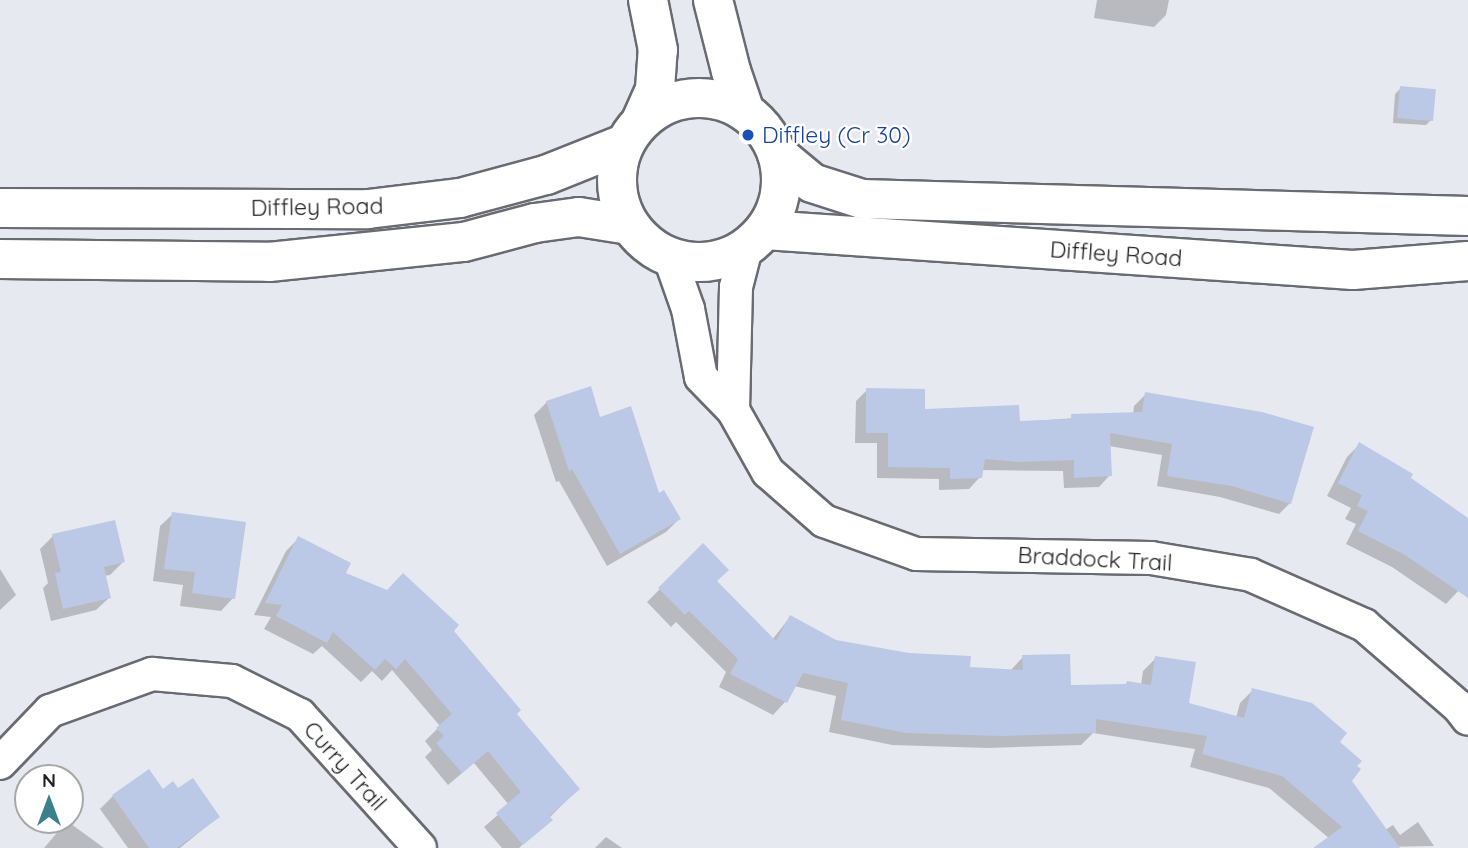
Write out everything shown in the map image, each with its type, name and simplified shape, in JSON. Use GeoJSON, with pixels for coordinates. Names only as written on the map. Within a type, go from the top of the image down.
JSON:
{"type":"FeatureCollection","features":[{"type":"Feature","properties":{"kind":"main road"},"geometry":{"type":"LineString","coordinates":[[633,132],[664,105],[692,99],[720,101],[745,112],[765,131],[777,154],[781,180],[777,206],[755,239],[722,259],[696,262],[670,258],[647,244],[629,225],[618,199],[617,171],[633,132],[655,89],[658,50],[648,0]]}},
{"type":"Feature","properties":{"kind":"main road"},"geometry":{"type":"LineString","coordinates":[[713,0],[730,71],[745,112]]}},
{"type":"Feature","properties":{"kind":"main road","name":"Diffley Road"},"geometry":{"type":"LineString","coordinates":[[0,208],[368,209],[460,198],[546,175],[633,132]]}},
{"type":"Feature","properties":{"kind":"main road","name":"Diffley Road"},"geometry":{"type":"LineString","coordinates":[[777,154],[812,183],[862,199],[1468,216]]}},
{"type":"Feature","properties":{"kind":"main road","name":"Diffley Road"},"geometry":{"type":"LineString","coordinates":[[0,259],[269,262],[464,242],[535,223],[579,217],[629,225]]}},
{"type":"Feature","properties":{"kind":"main road","name":"Diffley Road"},"geometry":{"type":"LineString","coordinates":[[755,239],[1353,270],[1468,261]]}},
{"type":"Feature","properties":{"kind":"street"},"geometry":{"type":"LineString","coordinates":[[733,410],[736,287],[755,239]]}},
{"type":"Feature","properties":{"kind":"street","name":"Braddock Trail"},"geometry":{"type":"LineString","coordinates":[[670,258],[688,309],[701,377],[733,410],[768,472],[824,521],[916,554],[1151,558],[1251,575],[1364,625],[1458,706],[1468,719]]}},
{"type":"Feature","properties":{"kind":"street","name":"Curry Trail"},"geometry":{"type":"LineString","coordinates":[[0,763],[50,711],[152,674],[232,681],[300,715],[420,848]]}},
{"type":"Feature","properties":{"kind":"building"},"geometry":{"type":"Polygon","coordinates":[[[1400,86],[1436,89],[1433,121],[1397,118],[1400,86]]]}},
{"type":"Feature","properties":{"kind":"building"},"geometry":{"type":"Polygon","coordinates":[[[591,386],[600,417],[631,406],[659,493],[664,490],[681,519],[620,554],[572,469],[569,471],[546,401],[591,386]]]}},
{"type":"Feature","properties":{"kind":"building"},"geometry":{"type":"Polygon","coordinates":[[[866,388],[925,389],[925,409],[1019,405],[1020,421],[1071,419],[1071,414],[1142,412],[1145,392],[1262,412],[1314,427],[1291,504],[1232,486],[1167,476],[1172,444],[1110,433],[1112,476],[1074,478],[1074,460],[1018,462],[985,459],[982,478],[950,479],[950,468],[888,467],[888,433],[866,433],[866,388]]]}},
{"type":"Feature","properties":{"kind":"building"},"geometry":{"type":"Polygon","coordinates":[[[1359,442],[1413,474],[1411,478],[1468,518],[1468,598],[1405,555],[1358,531],[1368,511],[1357,506],[1362,495],[1338,483],[1359,442]]]}},
{"type":"Feature","properties":{"kind":"building"},"geometry":{"type":"Polygon","coordinates":[[[172,512],[246,522],[235,599],[192,593],[195,572],[164,569],[172,512]]]}},
{"type":"Feature","properties":{"kind":"building"},"geometry":{"type":"Polygon","coordinates":[[[115,520],[125,562],[104,567],[111,598],[63,609],[55,573],[61,572],[52,534],[115,520]]]}},
{"type":"Feature","properties":{"kind":"building"},"geometry":{"type":"Polygon","coordinates":[[[298,536],[351,563],[346,573],[387,590],[403,573],[459,625],[454,631],[521,710],[517,714],[580,789],[549,816],[553,820],[523,845],[496,813],[521,792],[488,751],[462,773],[436,743],[444,736],[436,728],[452,714],[405,659],[396,669],[385,659],[375,670],[333,632],[327,643],[276,616],[282,605],[265,603],[298,536]]]}},
{"type":"Feature","properties":{"kind":"building"},"geometry":{"type":"Polygon","coordinates":[[[703,543],[729,570],[717,581],[776,641],[790,615],[836,640],[909,653],[971,656],[970,667],[1023,670],[1022,655],[1070,654],[1071,685],[1126,684],[1127,681],[1151,685],[1155,656],[1196,662],[1189,703],[1244,718],[1252,688],[1312,703],[1347,733],[1340,742],[1362,761],[1357,766],[1361,769],[1352,781],[1400,848],[1313,848],[1342,827],[1282,776],[1202,754],[1207,736],[1096,719],[1096,733],[1002,736],[906,733],[841,720],[848,683],[803,673],[787,703],[730,674],[738,659],[689,611],[685,615],[658,588],[703,543]]]}},
{"type":"Feature","properties":{"kind":"building"},"geometry":{"type":"Polygon","coordinates":[[[149,769],[163,789],[173,781],[178,788],[193,778],[220,817],[177,848],[149,848],[112,795],[149,769]]]}},
{"type":"Feature","properties":{"kind":"place","name":"Diffley (Cr 30)"},"geometry":{"type":"Point","coordinates":[748,135]}}]}
